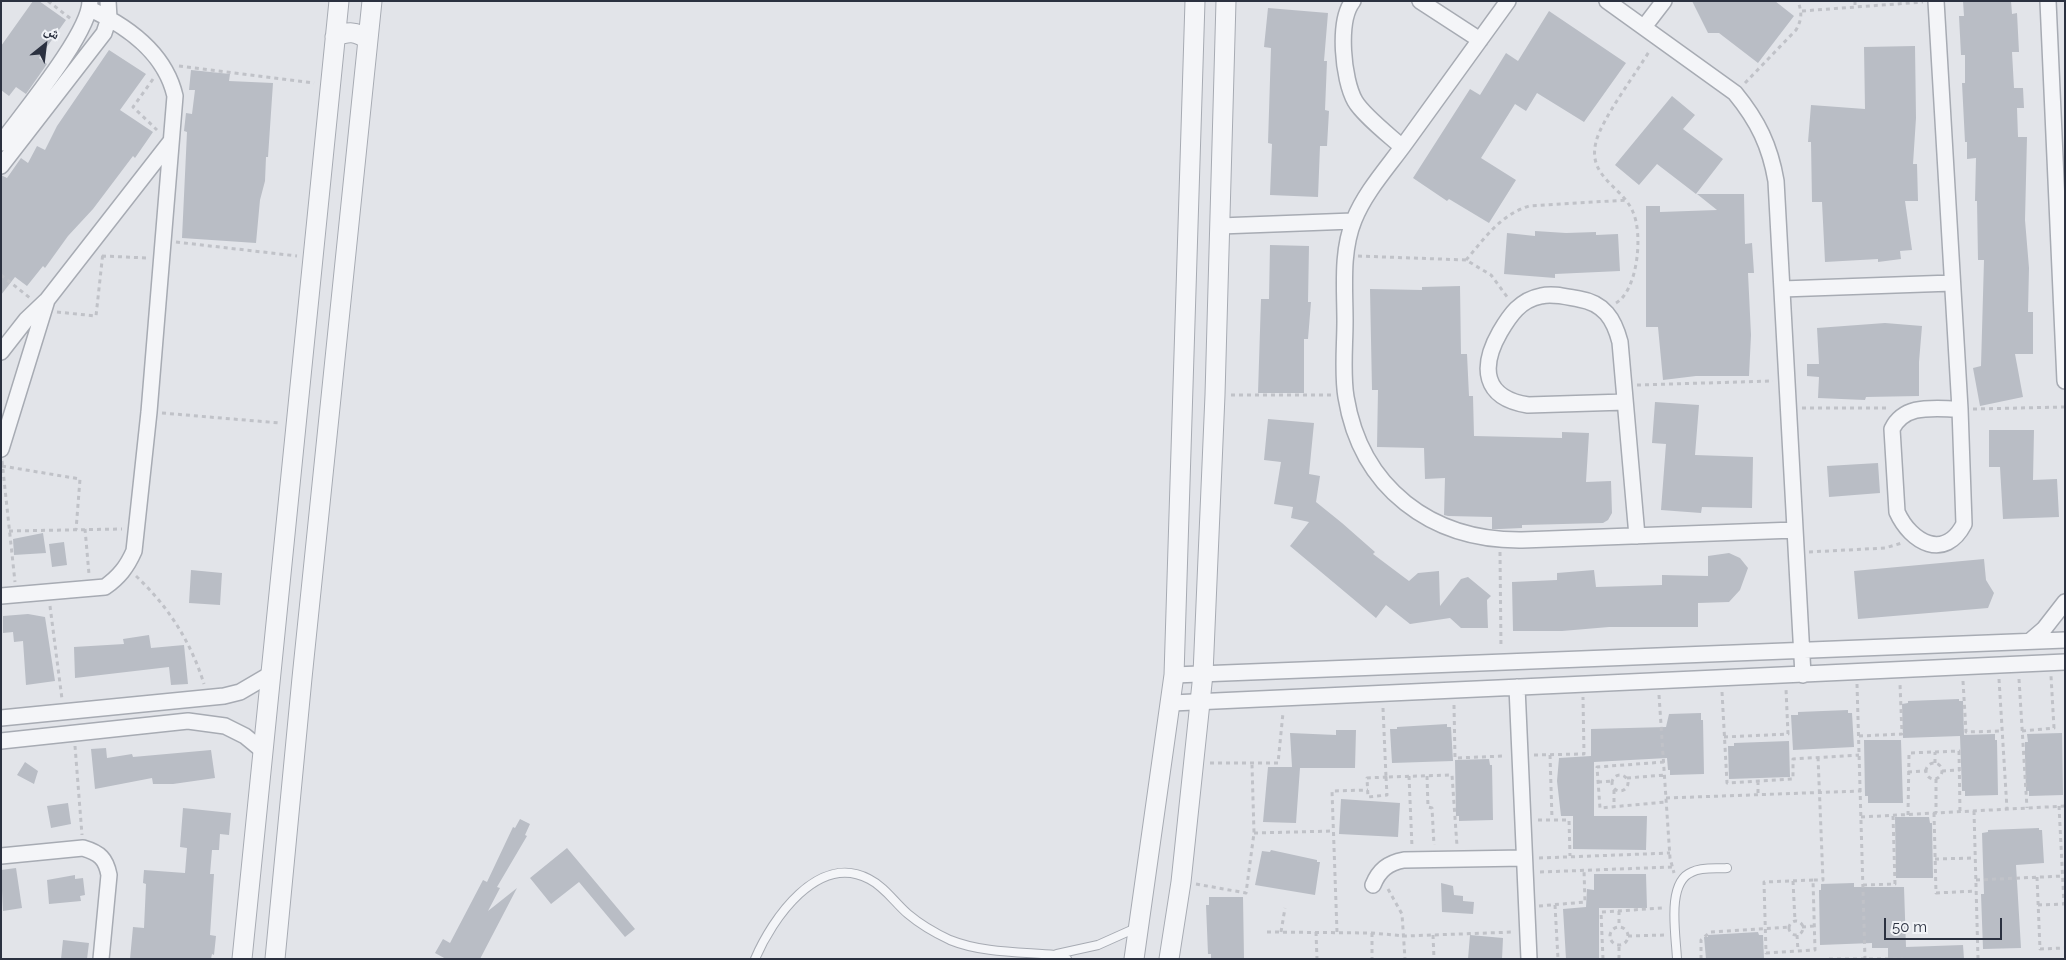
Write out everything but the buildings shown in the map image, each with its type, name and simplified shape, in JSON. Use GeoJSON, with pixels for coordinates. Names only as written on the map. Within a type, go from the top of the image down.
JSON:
{"type":"FeatureCollection","features":[{"type":"Feature","properties":{"kind":"street"},"geometry":{"type":"LineString","coordinates":[[1,166],[104,33],[109,18],[108,1]]}},
{"type":"Feature","properties":{"kind":"street"},"geometry":{"type":"LineString","coordinates":[[242,959],[269,675],[339,1]]}},
{"type":"Feature","properties":{"kind":"street"},"geometry":{"type":"LineString","coordinates":[[275,959],[368,40],[370,1],[355,5],[344,1]]}},
{"type":"Feature","properties":{"kind":"street"},"geometry":{"type":"LineString","coordinates":[[1134,959],[1172,703],[1174,675],[1195,1]]}},
{"type":"Feature","properties":{"kind":"street"},"geometry":{"type":"LineString","coordinates":[[1169,959],[1181,882],[1203,674],[1215,395],[1226,1]]}},
{"type":"Feature","properties":{"kind":"street"},"geometry":{"type":"LineString","coordinates":[[1353,1],[1344,22],[1347,81],[1356,102],[1402,147]]}},
{"type":"Feature","properties":{"kind":"street"},"geometry":{"type":"LineString","coordinates":[[1420,1],[1480,40]]}},
{"type":"Feature","properties":{"kind":"street"},"geometry":{"type":"LineString","coordinates":[[1508,1],[1362,202],[1353,221],[1345,256],[1346,394],[1350,418],[1360,446],[1375,471],[1394,494],[1417,512],[1442,526],[1470,536],[1499,540],[1795,530]]}},
{"type":"Feature","properties":{"kind":"street"},"geometry":{"type":"LineString","coordinates":[[1607,1],[1735,94],[1751,112],[1764,134],[1772,157],[1776,181],[1802,675]]}},
{"type":"Feature","properties":{"kind":"street"},"geometry":{"type":"LineString","coordinates":[[1644,27],[1664,1]]}},
{"type":"Feature","properties":{"kind":"street"},"geometry":{"type":"LineString","coordinates":[[2048,1],[2065,381]]}},
{"type":"Feature","properties":{"kind":"street"},"geometry":{"type":"LineString","coordinates":[[1930,2],[1952,283],[1960,409],[1964,524],[1959,534],[1949,542],[1938,545],[1922,542],[1911,535],[1902,524],[1897,512],[1892,429],[1897,420],[1905,413],[1916,410],[1960,409]]}},
{"type":"Feature","properties":{"kind":"street"},"geometry":{"type":"LineString","coordinates":[[1,143],[74,44],[90,5],[146,46],[163,64],[171,80],[175,96],[149,412],[134,552],[127,567],[105,587],[9,596]]}},
{"type":"Feature","properties":{"kind":"street"},"geometry":{"type":"LineString","coordinates":[[335,37],[352,32],[360,34],[368,40]]}},
{"type":"Feature","properties":{"kind":"street"},"geometry":{"type":"LineString","coordinates":[[1,352],[43,305],[171,142]]}},
{"type":"Feature","properties":{"kind":"street"},"geometry":{"type":"LineString","coordinates":[[1220,226],[1353,221]]}},
{"type":"Feature","properties":{"kind":"street"},"geometry":{"type":"LineString","coordinates":[[1782,289],[1952,283]]}},
{"type":"Feature","properties":{"kind":"street"},"geometry":{"type":"LineString","coordinates":[[1625,402],[1528,405],[1512,402],[1500,394],[1490,382],[1487,369],[1488,356],[1512,312],[1526,301],[1542,295],[1550,295],[1589,301],[1605,310],[1616,324],[1620,342],[1637,536]]}},
{"type":"Feature","properties":{"kind":"street"},"geometry":{"type":"LineString","coordinates":[[1,449],[43,305]]}},
{"type":"Feature","properties":{"kind":"street"},"geometry":{"type":"LineString","coordinates":[[2030,641],[2050,622],[2065,602]]}},
{"type":"Feature","properties":{"kind":"street"},"geometry":{"type":"LineString","coordinates":[[1174,675],[1502,664],[2065,640]]}},
{"type":"Feature","properties":{"kind":"street"},"geometry":{"type":"LineString","coordinates":[[1172,703],[2057,663]]}},
{"type":"Feature","properties":{"kind":"street"},"geometry":{"type":"LineString","coordinates":[[1,718],[208,697],[240,692],[269,675]]}},
{"type":"Feature","properties":{"kind":"street"},"geometry":{"type":"LineString","coordinates":[[1517,687],[1529,959]]}},
{"type":"Feature","properties":{"kind":"street"},"geometry":{"type":"LineString","coordinates":[[208,697],[210,723]]}},
{"type":"Feature","properties":{"kind":"street"},"geometry":{"type":"LineString","coordinates":[[1,741],[188,721],[225,726],[245,736],[262,750]]}},
{"type":"Feature","properties":{"kind":"street"},"geometry":{"type":"LineString","coordinates":[[1,856],[83,848],[97,852],[106,862],[109,875],[101,959]]}},
{"type":"Feature","properties":{"kind":"street"},"geometry":{"type":"LineString","coordinates":[[1374,881],[1388,865],[1412,860],[1458,860],[1524,866]]}},
{"type":"Feature","properties":{"kind":"lane"},"geometry":{"type":"LineString","coordinates":[[1677,959],[1675,895],[1679,882],[1683,876],[1696,870],[1727,868]]}},
{"type":"Feature","properties":{"kind":"lane"},"geometry":{"type":"LineString","coordinates":[[756,959],[773,923],[787,906],[816,880],[842,872],[869,878],[880,886],[908,914],[928,929],[952,940],[977,947],[1055,955],[1067,959]]}},
{"type":"Feature","properties":{"kind":"lane"},"geometry":{"type":"LineString","coordinates":[[1055,955],[1098,945],[1139,927]]}},
{"type":"Feature","properties":{"kind":"path"},"geometry":{"type":"LineString","coordinates":[[48,1],[82,26]]}},
{"type":"Feature","properties":{"kind":"path"},"geometry":{"type":"LineString","coordinates":[[1735,94],[1796,30],[1801,21],[1802,11],[1798,1]]}},
{"type":"Feature","properties":{"kind":"path"},"geometry":{"type":"LineString","coordinates":[[1855,1],[1855,7]]}},
{"type":"Feature","properties":{"kind":"path"},"geometry":{"type":"LineString","coordinates":[[1802,11],[1930,2]]}},
{"type":"Feature","properties":{"kind":"path"},"geometry":{"type":"LineString","coordinates":[[1605,310],[1619,302],[1630,289],[1636,274],[1637,228],[1634,214],[1627,200],[1602,177],[1595,160],[1596,142],[1603,126],[1658,38]]}},
{"type":"Feature","properties":{"kind":"path"},"geometry":{"type":"LineString","coordinates":[[171,142],[132,108],[163,64],[330,85]]}},
{"type":"Feature","properties":{"kind":"path"},"geometry":{"type":"LineString","coordinates":[[1466,260],[1497,223],[1518,209],[1529,206],[1627,200]]}},
{"type":"Feature","properties":{"kind":"path"},"geometry":{"type":"LineString","coordinates":[[1,275],[43,305],[96,316],[105,226]]}},
{"type":"Feature","properties":{"kind":"path"},"geometry":{"type":"LineString","coordinates":[[163,240],[312,258]]}},
{"type":"Feature","properties":{"kind":"path"},"geometry":{"type":"LineString","coordinates":[[102,256],[162,259]]}},
{"type":"Feature","properties":{"kind":"path"},"geometry":{"type":"LineString","coordinates":[[1345,256],[1455,258],[1466,260],[1479,266],[1496,280],[1508,298],[1512,312]]}},
{"type":"Feature","properties":{"kind":"path"},"geometry":{"type":"LineString","coordinates":[[1624,385],[1787,381]]}},
{"type":"Feature","properties":{"kind":"path"},"geometry":{"type":"LineString","coordinates":[[1215,395],[1346,394]]}},
{"type":"Feature","properties":{"kind":"path"},"geometry":{"type":"LineString","coordinates":[[1960,409],[2065,407]]}},
{"type":"Feature","properties":{"kind":"path"},"geometry":{"type":"LineString","coordinates":[[1788,408],[1881,408],[1905,413]]}},
{"type":"Feature","properties":{"kind":"path"},"geometry":{"type":"LineString","coordinates":[[149,412],[295,424]]}},
{"type":"Feature","properties":{"kind":"path"},"geometry":{"type":"LineString","coordinates":[[1,456],[9,530],[9,596]]}},
{"type":"Feature","properties":{"kind":"path"},"geometry":{"type":"LineString","coordinates":[[2,466],[80,479],[76,530]]}},
{"type":"Feature","properties":{"kind":"path"},"geometry":{"type":"LineString","coordinates":[[9,530],[137,529]]}},
{"type":"Feature","properties":{"kind":"path"},"geometry":{"type":"LineString","coordinates":[[85,530],[91,588]]}},
{"type":"Feature","properties":{"kind":"path"},"geometry":{"type":"LineString","coordinates":[[1796,552],[1885,548],[1895,546],[1911,535]]}},
{"type":"Feature","properties":{"kind":"path"},"geometry":{"type":"LineString","coordinates":[[1499,540],[1502,664]]}},
{"type":"Feature","properties":{"kind":"path"},"geometry":{"type":"LineString","coordinates":[[127,567],[154,594],[186,639],[199,667],[208,697]]}},
{"type":"Feature","properties":{"kind":"path"},"geometry":{"type":"LineString","coordinates":[[48,592],[64,712]]}},
{"type":"Feature","properties":{"kind":"path"},"geometry":{"type":"LineString","coordinates":[[2022,731],[2054,728],[2057,663]]}},
{"type":"Feature","properties":{"kind":"path"},"geometry":{"type":"LineString","coordinates":[[1999,666],[2007,809]]}},
{"type":"Feature","properties":{"kind":"path"},"geometry":{"type":"LineString","coordinates":[[2018,666],[2027,808]]}},
{"type":"Feature","properties":{"kind":"path"},"geometry":{"type":"LineString","coordinates":[[1962,668],[1966,732],[2002,731]]}},
{"type":"Feature","properties":{"kind":"path"},"geometry":{"type":"LineString","coordinates":[[1859,736],[1902,734],[1900,671]]}},
{"type":"Feature","properties":{"kind":"path"},"geometry":{"type":"LineString","coordinates":[[1857,672],[1865,958]]}},
{"type":"Feature","properties":{"kind":"path"},"geometry":{"type":"LineString","coordinates":[[1724,737],[1788,734],[1785,676]]}},
{"type":"Feature","properties":{"kind":"path"},"geometry":{"type":"LineString","coordinates":[[1721,678],[1727,783],[1793,779],[1793,759],[1859,755]]}},
{"type":"Feature","properties":{"kind":"path"},"geometry":{"type":"LineString","coordinates":[[1658,681],[1670,853],[1672,867],[1679,882]]}},
{"type":"Feature","properties":{"kind":"path"},"geometry":{"type":"LineString","coordinates":[[1454,690],[1455,758],[1584,754],[1583,684]]}},
{"type":"Feature","properties":{"kind":"path"},"geometry":{"type":"LineString","coordinates":[[1382,693],[1386,777],[1387,795],[1368,797],[1367,778],[1386,777],[1409,776],[1452,775],[1458,860]]}},
{"type":"Feature","properties":{"kind":"path"},"geometry":{"type":"LineString","coordinates":[[1194,762],[1278,763],[1284,697]]}},
{"type":"Feature","properties":{"kind":"path"},"geometry":{"type":"LineString","coordinates":[[74,733],[83,848]]}},
{"type":"Feature","properties":{"kind":"path"},"geometry":{"type":"LineString","coordinates":[[1908,815],[1909,753],[1959,751],[1960,812]]}},
{"type":"Feature","properties":{"kind":"path"},"geometry":{"type":"LineString","coordinates":[[1935,752],[1935,764],[1942,771],[1960,770]]}},
{"type":"Feature","properties":{"kind":"path"},"geometry":{"type":"LineString","coordinates":[[1550,755],[1552,819]]}},
{"type":"Feature","properties":{"kind":"path"},"geometry":{"type":"LineString","coordinates":[[1813,880],[1816,950],[1766,953],[1764,882],[1813,880],[1823,880],[1818,757]]}},
{"type":"Feature","properties":{"kind":"path"},"geometry":{"type":"LineString","coordinates":[[1664,762],[1597,767],[1600,808],[1666,800],[1861,791]]}},
{"type":"Feature","properties":{"kind":"path"},"geometry":{"type":"LineString","coordinates":[[1181,882],[1246,892],[1254,833],[1252,764]]}},
{"type":"Feature","properties":{"kind":"path"},"geometry":{"type":"LineString","coordinates":[[1935,764],[1929,765],[1926,771],[1929,778],[1936,779],[1941,776],[1942,771]]}},
{"type":"Feature","properties":{"kind":"path"},"geometry":{"type":"LineString","coordinates":[[1620,765],[1620,775]]}},
{"type":"Feature","properties":{"kind":"path"},"geometry":{"type":"LineString","coordinates":[[1908,772],[1926,771]]}},
{"type":"Feature","properties":{"kind":"path"},"geometry":{"type":"LineString","coordinates":[[1620,775],[1627,778],[1665,775]]}},
{"type":"Feature","properties":{"kind":"path"},"geometry":{"type":"LineString","coordinates":[[1598,782],[1612,781],[1620,775]]}},
{"type":"Feature","properties":{"kind":"path"},"geometry":{"type":"LineString","coordinates":[[1409,776],[1412,860]]}},
{"type":"Feature","properties":{"kind":"path"},"geometry":{"type":"LineString","coordinates":[[1427,776],[1428,807],[1432,808],[1434,860]]}},
{"type":"Feature","properties":{"kind":"path"},"geometry":{"type":"LineString","coordinates":[[1614,789],[1625,791],[1629,785],[1627,778]]}},
{"type":"Feature","properties":{"kind":"path"},"geometry":{"type":"LineString","coordinates":[[1936,779],[1936,893],[1976,891]]}},
{"type":"Feature","properties":{"kind":"path"},"geometry":{"type":"LineString","coordinates":[[1612,781],[1614,806]]}},
{"type":"Feature","properties":{"kind":"path"},"geometry":{"type":"LineString","coordinates":[[1758,781],[1758,795]]}},
{"type":"Feature","properties":{"kind":"path"},"geometry":{"type":"LineString","coordinates":[[1337,932],[1332,791],[1368,790]]}},
{"type":"Feature","properties":{"kind":"path"},"geometry":{"type":"LineString","coordinates":[[2038,905],[2064,904],[2059,806]]}},
{"type":"Feature","properties":{"kind":"path"},"geometry":{"type":"LineString","coordinates":[[1861,817],[2065,806]]}},
{"type":"Feature","properties":{"kind":"path"},"geometry":{"type":"LineString","coordinates":[[1974,811],[1978,959]]}},
{"type":"Feature","properties":{"kind":"path"},"geometry":{"type":"LineString","coordinates":[[1863,885],[1895,884],[1893,815]]}},
{"type":"Feature","properties":{"kind":"path"},"geometry":{"type":"LineString","coordinates":[[1522,821],[1569,820],[1570,856]]}},
{"type":"Feature","properties":{"kind":"path"},"geometry":{"type":"LineString","coordinates":[[1254,833],[1334,831]]}},
{"type":"Feature","properties":{"kind":"path"},"geometry":{"type":"LineString","coordinates":[[1524,866],[1570,856],[1670,853]]}},
{"type":"Feature","properties":{"kind":"path"},"geometry":{"type":"LineString","coordinates":[[1935,859],[1975,858]]}},
{"type":"Feature","properties":{"kind":"path"},"geometry":{"type":"LineString","coordinates":[[1524,866],[1584,870],[1672,867]]}},
{"type":"Feature","properties":{"kind":"path"},"geometry":{"type":"LineString","coordinates":[[1526,907],[1584,902],[1584,870]]}},
{"type":"Feature","properties":{"kind":"path"},"geometry":{"type":"LineString","coordinates":[[1976,880],[2063,876]]}},
{"type":"Feature","properties":{"kind":"path"},"geometry":{"type":"LineString","coordinates":[[2037,877],[2040,949],[2065,948]]}},
{"type":"Feature","properties":{"kind":"path"},"geometry":{"type":"LineString","coordinates":[[1374,881],[1385,885],[1398,903],[1404,925],[1406,959]]}},
{"type":"Feature","properties":{"kind":"path"},"geometry":{"type":"LineString","coordinates":[[1701,959],[1701,940],[1710,932],[1789,927],[1795,921],[1793,881]]}},
{"type":"Feature","properties":{"kind":"path"},"geometry":{"type":"LineString","coordinates":[[1555,905],[1558,959]]}},
{"type":"Feature","properties":{"kind":"path"},"geometry":{"type":"LineString","coordinates":[[1603,959],[1601,912],[1675,907]]}},
{"type":"Feature","properties":{"kind":"path"},"geometry":{"type":"LineString","coordinates":[[1281,932],[1285,908]]}},
{"type":"Feature","properties":{"kind":"path"},"geometry":{"type":"LineString","coordinates":[[1619,911],[1619,927]]}},
{"type":"Feature","properties":{"kind":"path"},"geometry":{"type":"LineString","coordinates":[[1795,921],[1800,922],[1802,927],[1801,933],[1797,935]]}},
{"type":"Feature","properties":{"kind":"path"},"geometry":{"type":"LineString","coordinates":[[1802,927],[1814,926]]}},
{"type":"Feature","properties":{"kind":"path"},"geometry":{"type":"LineString","coordinates":[[1610,936],[1613,930],[1619,927]]}},
{"type":"Feature","properties":{"kind":"path"},"geometry":{"type":"LineString","coordinates":[[1619,927],[1625,930],[1628,936]]}},
{"type":"Feature","properties":{"kind":"path"},"geometry":{"type":"LineString","coordinates":[[1789,927],[1792,934],[1797,935]]}},
{"type":"Feature","properties":{"kind":"path"},"geometry":{"type":"LineString","coordinates":[[1267,932],[1372,933],[1405,936],[1528,932]]}},
{"type":"Feature","properties":{"kind":"path"},"geometry":{"type":"LineString","coordinates":[[1316,932],[1317,959]]}},
{"type":"Feature","properties":{"kind":"path"},"geometry":{"type":"LineString","coordinates":[[1372,933],[1372,959]]}},
{"type":"Feature","properties":{"kind":"path"},"geometry":{"type":"LineString","coordinates":[[1628,936],[1676,934]]}},
{"type":"Feature","properties":{"kind":"path"},"geometry":{"type":"LineString","coordinates":[[1433,935],[1434,959]]}},
{"type":"Feature","properties":{"kind":"path"},"geometry":{"type":"LineString","coordinates":[[1797,935],[1798,951]]}},
{"type":"Feature","properties":{"kind":"path"},"geometry":{"type":"LineString","coordinates":[[1602,936],[1610,936]]}},
{"type":"Feature","properties":{"kind":"path"},"geometry":{"type":"LineString","coordinates":[[1610,936],[1613,942],[1619,945]]}},
{"type":"Feature","properties":{"kind":"path"},"geometry":{"type":"LineString","coordinates":[[1619,945],[1625,942],[1628,936]]}},
{"type":"Feature","properties":{"kind":"path"},"geometry":{"type":"LineString","coordinates":[[1619,945],[1619,959]]}},
{"type":"Feature","properties":{"kind":"path"},"geometry":{"type":"LineString","coordinates":[[1829,959],[1903,959]]}}]}
